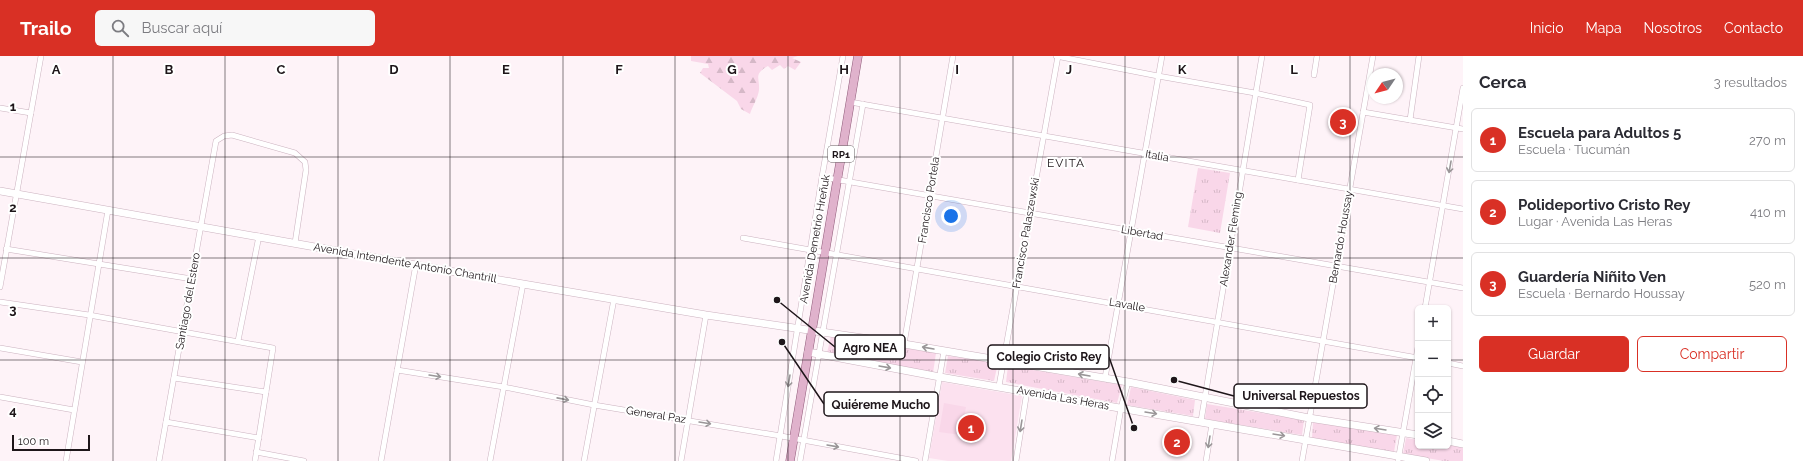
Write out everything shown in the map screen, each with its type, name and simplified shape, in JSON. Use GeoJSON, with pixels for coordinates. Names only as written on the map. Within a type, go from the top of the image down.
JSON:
{"type":"FeatureCollection","features":[{"type":"Feature","properties":{"kind":"main road","name":"Avenida Demetrio Hreñuk"},"geometry":{"type":"LineString","coordinates":[[811,331],[858,56]]}},
{"type":"Feature","properties":{"kind":"main road","name":"Avenida Intendente Antonio Chantrill"},"geometry":{"type":"LineString","coordinates":[[0,191],[523,284],[706,315],[823,332]]}},
{"type":"Feature","properties":{"kind":"main road","name":"RP1"},"geometry":{"type":"LineString","coordinates":[[790,461],[811,331]]}},
{"type":"Feature","properties":{"kind":"main road"},"geometry":{"type":"LineString","coordinates":[[823,332],[1105,378],[1308,418],[1415,434]]}},
{"type":"Feature","properties":{"kind":"main road","name":"Avenida Las Heras"},"geometry":{"type":"LineString","coordinates":[[808,352],[940,377],[1306,439],[1398,458],[1426,461]]}},
{"type":"Feature","properties":{"kind":"main road"},"geometry":{"type":"LineString","coordinates":[[1451,442],[1463,444]]}},
{"type":"Feature","properties":{"kind":"street"},"geometry":{"type":"LineString","coordinates":[[0,287],[41,56]]}},
{"type":"Feature","properties":{"kind":"street","name":"Avenida Demetrio Hreñuk"},"geometry":{"type":"LineString","coordinates":[[776,461],[843,56]]}},
{"type":"Feature","properties":{"kind":"street","name":"Francisco Portela"},"geometry":{"type":"LineString","coordinates":[[904,344],[954,56]]}},
{"type":"Feature","properties":{"kind":"street"},"geometry":{"type":"LineString","coordinates":[[1057,56],[1255,93],[1310,105],[1298,180]]}},
{"type":"Feature","properties":{"kind":"street","name":"Francisco Palaszewski"},"geometry":{"type":"LineString","coordinates":[[999,386],[1057,56]]}},
{"type":"Feature","properties":{"kind":"street"},"geometry":{"type":"LineString","coordinates":[[1105,378],[1162,56]]}},
{"type":"Feature","properties":{"kind":"street","name":"Alexander Fleming"},"geometry":{"type":"LineString","coordinates":[[1201,421],[1262,56]]}},
{"type":"Feature","properties":{"kind":"street"},"geometry":{"type":"LineString","coordinates":[[1314,75],[1317,56]]}},
{"type":"Feature","properties":{"kind":"street","name":"Bernardo Houssay"},"geometry":{"type":"LineString","coordinates":[[1302,461],[1308,418],[1373,56]]}},
{"type":"Feature","properties":{"kind":"street"},"geometry":{"type":"LineString","coordinates":[[1410,120],[1419,56]]}},
{"type":"Feature","properties":{"kind":"street"},"geometry":{"type":"LineString","coordinates":[[1425,305],[1463,88]]}},
{"type":"Feature","properties":{"kind":"street","name":"Italia"},"geometry":{"type":"LineString","coordinates":[[850,102],[1463,209]]}},
{"type":"Feature","properties":{"kind":"street"},"geometry":{"type":"LineString","coordinates":[[800,461],[863,104]]}},
{"type":"Feature","properties":{"kind":"street"},"geometry":{"type":"LineString","coordinates":[[0,108],[31,113]]}},
{"type":"Feature","properties":{"kind":"street"},"geometry":{"type":"LineString","coordinates":[[1363,112],[1463,129]]}},
{"type":"Feature","properties":{"kind":"street","name":"Santiago del Estero"},"geometry":{"type":"LineString","coordinates":[[159,461],[216,141],[224,136],[232,135],[295,153],[305,162],[306,170],[295,243]]}},
{"type":"Feature","properties":{"kind":"street","name":"Libertad"},"geometry":{"type":"LineString","coordinates":[[822,177],[1463,288]]}},
{"type":"Feature","properties":{"kind":"street"},"geometry":{"type":"LineString","coordinates":[[66,461],[89,315],[108,210]]}},
{"type":"Feature","properties":{"kind":"street"},"geometry":{"type":"LineString","coordinates":[[238,341],[259,236]]}},
{"type":"Feature","properties":{"kind":"street","name":"Lavalle"},"geometry":{"type":"LineString","coordinates":[[743,238],[1415,357]]}},
{"type":"Feature","properties":{"kind":"street"},"geometry":{"type":"LineString","coordinates":[[6,248],[192,279]]}},
{"type":"Feature","properties":{"kind":"street"},"geometry":{"type":"LineString","coordinates":[[381,461],[416,264]]}},
{"type":"Feature","properties":{"kind":"street"},"geometry":{"type":"LineString","coordinates":[[490,461],[523,284]]}},
{"type":"Feature","properties":{"kind":"street"},"geometry":{"type":"LineString","coordinates":[[584,461],[614,299]]}},
{"type":"Feature","properties":{"kind":"street"},"geometry":{"type":"LineString","coordinates":[[0,302],[183,330],[273,348],[255,461]]}},
{"type":"Feature","properties":{"kind":"street"},"geometry":{"type":"LineString","coordinates":[[681,461],[706,315]]}},
{"type":"Feature","properties":{"kind":"street"},"geometry":{"type":"LineString","coordinates":[[0,348],[82,362]]}},
{"type":"Feature","properties":{"kind":"street"},"geometry":{"type":"LineString","coordinates":[[925,461],[944,351]]}},
{"type":"Feature","properties":{"kind":"street"},"geometry":{"type":"LineString","coordinates":[[1451,364],[1463,366]]}},
{"type":"Feature","properties":{"kind":"street"},"geometry":{"type":"LineString","coordinates":[[1398,458],[1415,367]]}},
{"type":"Feature","properties":{"kind":"street","name":"General Paz"},"geometry":{"type":"LineString","coordinates":[[397,370],[504,387],[594,405],[793,438],[916,461]]}},
{"type":"Feature","properties":{"kind":"street"},"geometry":{"type":"LineString","coordinates":[[174,378],[266,392]]}},
{"type":"Feature","properties":{"kind":"street"},"geometry":{"type":"LineString","coordinates":[[1112,461],[1121,408],[1128,382]]}},
{"type":"Feature","properties":{"kind":"street"},"geometry":{"type":"LineString","coordinates":[[1016,461],[1027,391]]}},
{"type":"Feature","properties":{"kind":"street"},"geometry":{"type":"LineString","coordinates":[[0,397],[74,410]]}},
{"type":"Feature","properties":{"kind":"street"},"geometry":{"type":"LineString","coordinates":[[166,422],[259,438]]}},
{"type":"Feature","properties":{"kind":"street"},"geometry":{"type":"LineString","coordinates":[[1206,461],[1212,424]]}},
{"type":"Feature","properties":{"kind":"street"},"geometry":{"type":"LineString","coordinates":[[256,452],[304,461]]}},
{"type":"Feature","properties":{"kind":"shaded area"},"geometry":{"type":"Polygon","coordinates":[[[942,382],[1022,396],[1011,461],[948,461],[929,458],[942,382]]]}},
{"type":"Feature","properties":{"kind":"green space"},"geometry":{"type":"Polygon","coordinates":[[[691,56],[798,56],[792,58],[801,62],[795,70],[788,66],[784,69],[780,65],[772,70],[768,66],[760,71],[758,76],[759,90],[750,114],[741,109],[737,101],[700,73],[703,68],[709,68],[708,64],[691,61],[691,56]]]}},
{"type":"Feature","properties":{"kind":"green space"},"geometry":{"type":"Polygon","coordinates":[[[1198,168],[1230,173],[1220,233],[1188,227],[1198,168]]]}},
{"type":"Feature","properties":{"kind":"green space"},"geometry":{"type":"Polygon","coordinates":[[[831,336],[936,353],[933,373],[827,353],[831,336]]]}},
{"type":"Feature","properties":{"kind":"green space"},"geometry":{"type":"Polygon","coordinates":[[[948,356],[998,363],[994,381],[945,373],[948,356]]]}},
{"type":"Feature","properties":{"kind":"green space"},"geometry":{"type":"Polygon","coordinates":[[[1008,366],[1122,385],[1117,403],[1006,382],[1008,366]]]}},
{"type":"Feature","properties":{"kind":"green space"},"geometry":{"type":"Polygon","coordinates":[[[1131,387],[1195,400],[1193,416],[1127,405],[1131,387]]]}},
{"type":"Feature","properties":{"kind":"green space"},"geometry":{"type":"Polygon","coordinates":[[[944,403],[966,407],[961,435],[939,432],[944,403]]]}},
{"type":"Feature","properties":{"kind":"green space"},"geometry":{"type":"Polygon","coordinates":[[[1207,404],[1304,420],[1302,435],[1205,419],[1207,404]]]}},
{"type":"Feature","properties":{"kind":"green space"},"geometry":{"type":"Polygon","coordinates":[[[1313,422],[1397,435],[1394,452],[1312,438],[1313,422]]]}},
{"type":"Feature","properties":{"kind":"green space"},"geometry":{"type":"Polygon","coordinates":[[[1406,438],[1415,440],[1415,449],[1451,449],[1451,445],[1463,447],[1463,461],[1444,461],[1403,454],[1406,438]]]}},
{"type":"Feature","properties":{"kind":"place","name":"Guardería Niñito Ven"},"geometry":{"type":"Point","coordinates":[1343,122]}},
{"type":"Feature","properties":{"kind":"place","name":"Agro NEA"},"geometry":{"type":"Point","coordinates":[777,300]}},
{"type":"Feature","properties":{"kind":"place","name":"Quiéreme Mucho"},"geometry":{"type":"Point","coordinates":[782,342]}},
{"type":"Feature","properties":{"kind":"place","name":"Universal Repuestos"},"geometry":{"type":"Point","coordinates":[1174,380]}},
{"type":"Feature","properties":{"kind":"place","name":"Escuela para Adultos 5"},"geometry":{"type":"Point","coordinates":[971,428]}},
{"type":"Feature","properties":{"kind":"place","name":"Colegio Cristo Rey"},"geometry":{"type":"Point","coordinates":[1134,428]}},
{"type":"Feature","properties":{"kind":"place","name":"Polideportivo Cristo Rey"},"geometry":{"type":"Point","coordinates":[1177,442]}},
{"type":"Feature","properties":{"kind":"district","name":"EVITA"},"geometry":{"type":"Point","coordinates":[1066,163]}}]}
